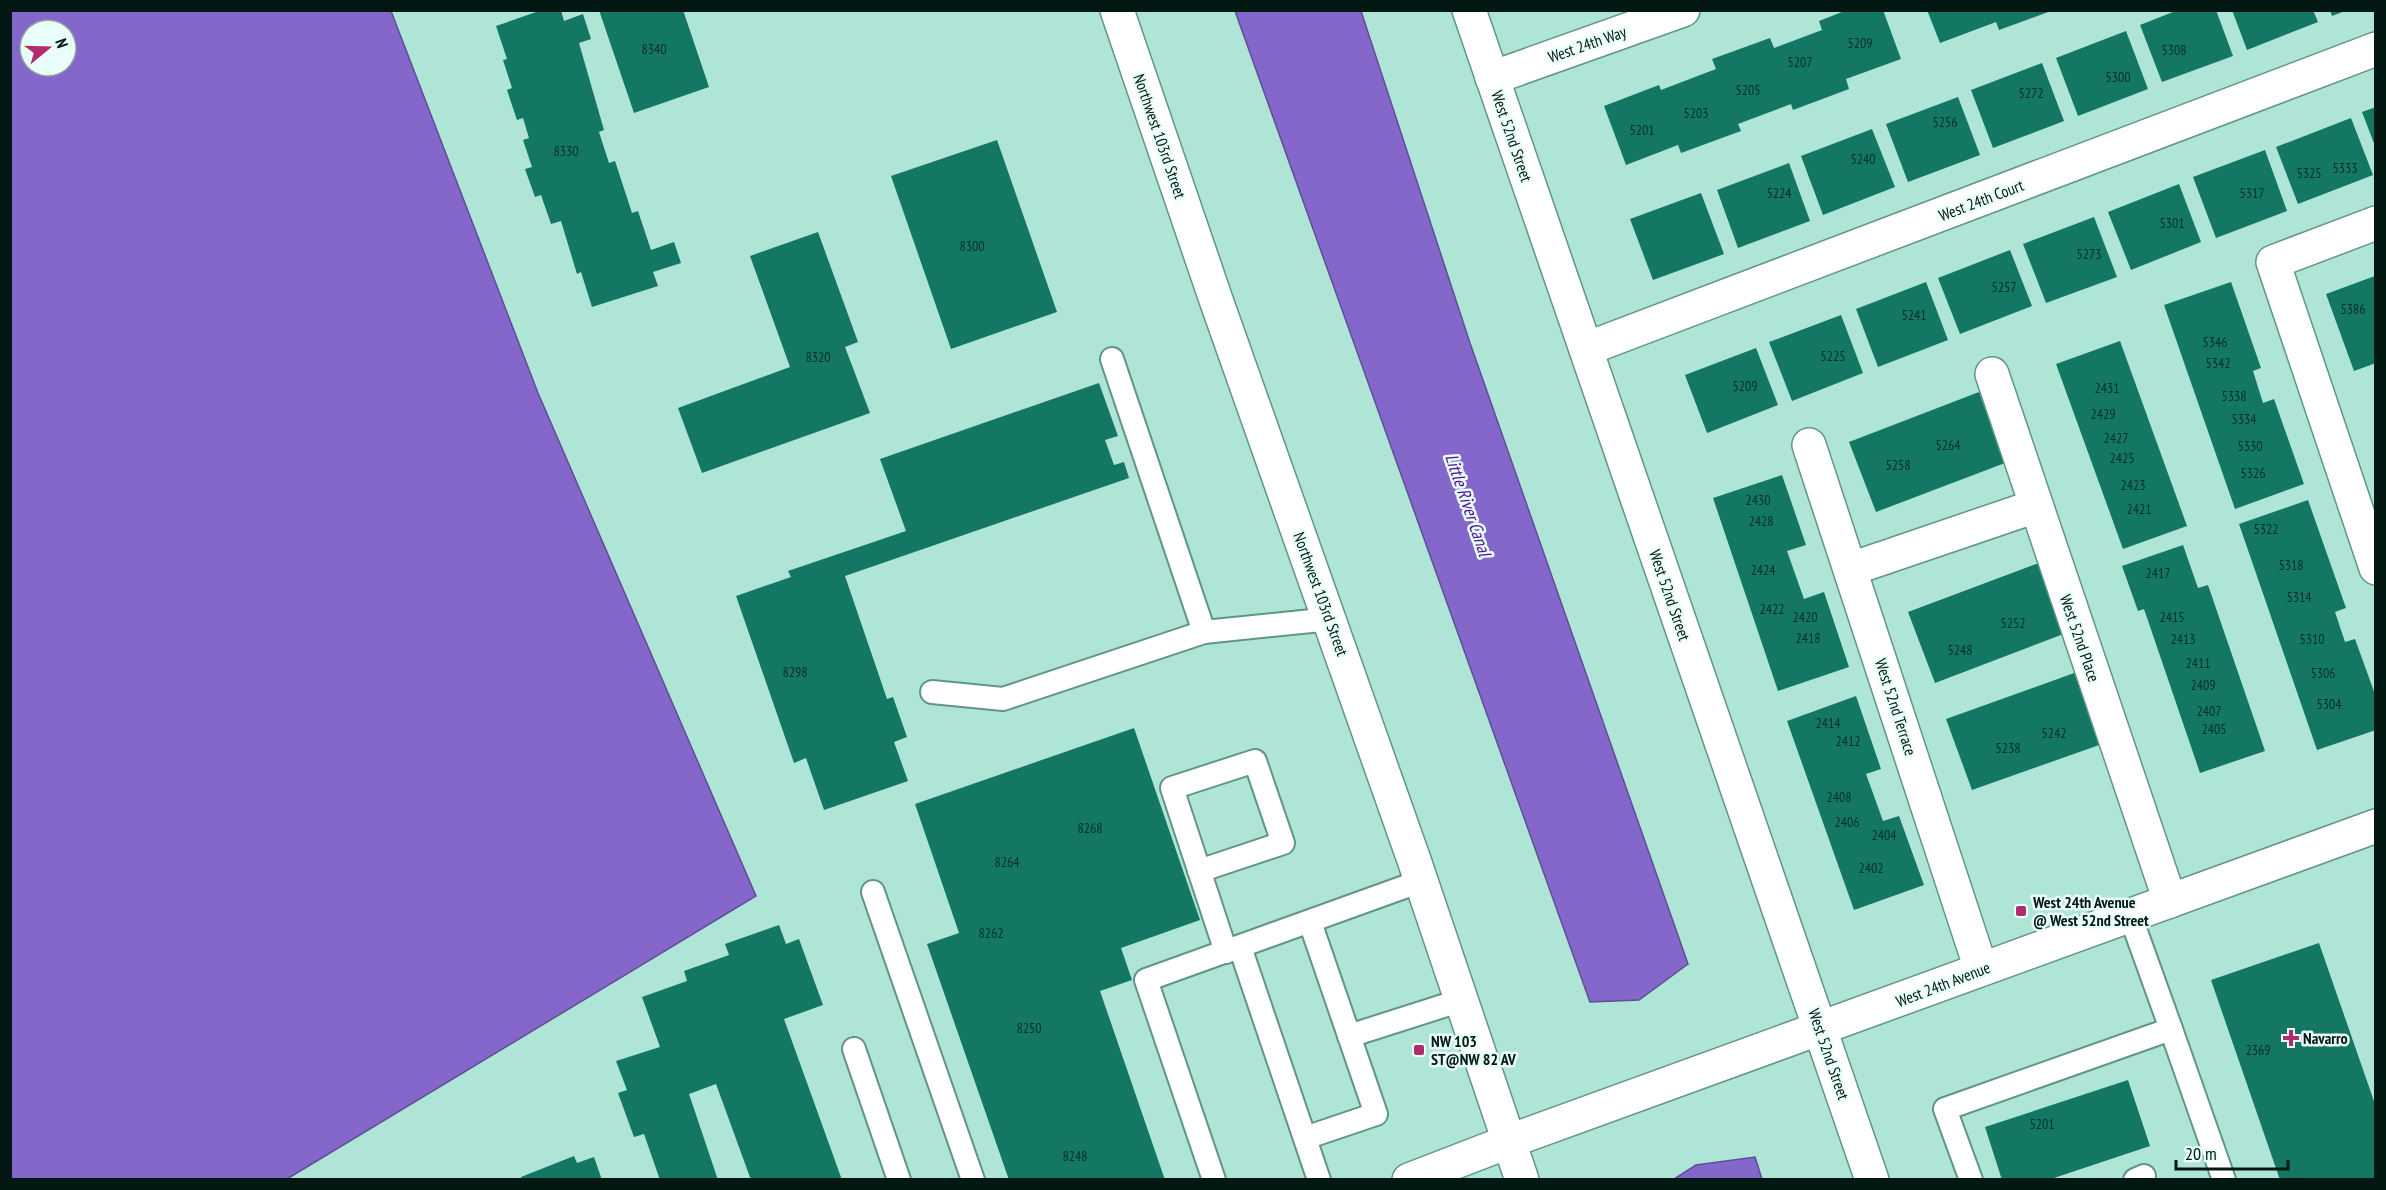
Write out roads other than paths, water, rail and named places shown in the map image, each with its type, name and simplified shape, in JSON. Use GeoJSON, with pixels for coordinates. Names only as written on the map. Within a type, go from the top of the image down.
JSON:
{"type":"FeatureCollection","features":[{"type":"Feature","properties":{"kind":"street","name":"Northwest 103rd Street"},"geometry":{"type":"LineString","coordinates":[[1117,10],[1215,297],[1421,881],[1522,1179]]}},
{"type":"Feature","properties":{"kind":"street","name":"West 52nd Street"},"geometry":{"type":"LineString","coordinates":[[1469,10],[1872,1179]]}},
{"type":"Feature","properties":{"kind":"street","name":"West 24th Way"},"geometry":{"type":"LineString","coordinates":[[1492,78],[1683,10]]}},
{"type":"Feature","properties":{"kind":"street","name":"West 24th Court"},"geometry":{"type":"LineString","coordinates":[[1586,349],[2376,49]]}},
{"type":"Feature","properties":{"kind":"street"},"geometry":{"type":"LineString","coordinates":[[2374,560],[2273,262],[2376,223]]}},
{"type":"Feature","properties":{"kind":"street","name":"West 52nd Place"},"geometry":{"type":"LineString","coordinates":[[1992,374],[2170,901]]}},
{"type":"Feature","properties":{"kind":"street","name":"West 52nd Terrace"},"geometry":{"type":"LineString","coordinates":[[1809,445],[1981,969]]}},
{"type":"Feature","properties":{"kind":"street"},"geometry":{"type":"LineString","coordinates":[[1851,569],[2036,506]]}},
{"type":"Feature","properties":{"kind":"street","name":"West 24th Avenue"},"geometry":{"type":"LineString","coordinates":[[1409,1179],[2376,826]]}},
{"type":"Feature","properties":{"kind":"lane"},"geometry":{"type":"LineString","coordinates":[[1112,358],[1204,632]]}},
{"type":"Feature","properties":{"kind":"lane"},"geometry":{"type":"LineString","coordinates":[[932,692],[1003,699],[1204,632],[1330,619]]}},
{"type":"Feature","properties":{"kind":"lane"},"geometry":{"type":"LineString","coordinates":[[1199,871],[1283,843],[1256,760],[1172,788],[1199,871],[1233,949],[1319,1179]]}},
{"type":"Feature","properties":{"kind":"lane"},"geometry":{"type":"LineString","coordinates":[[1214,1179],[1146,980],[1421,881]]}},
{"type":"Feature","properties":{"kind":"lane"},"geometry":{"type":"LineString","coordinates":[[873,892],[973,1179]]}},
{"type":"Feature","properties":{"kind":"lane"},"geometry":{"type":"LineString","coordinates":[[2130,915],[2224,1179]]}},
{"type":"Feature","properties":{"kind":"lane"},"geometry":{"type":"LineString","coordinates":[[1305,1138],[1376,1114],[1310,922]]}},
{"type":"Feature","properties":{"kind":"lane"},"geometry":{"type":"LineString","coordinates":[[1349,1036],[1462,1000]]}},
{"type":"Feature","properties":{"kind":"lane"},"geometry":{"type":"LineString","coordinates":[[1971,1179],[1945,1109],[2171,1029]]}},
{"type":"Feature","properties":{"kind":"lane"},"geometry":{"type":"LineString","coordinates":[[854,1049],[899,1179]]}},
{"type":"Feature","properties":{"kind":"water"},"geometry":{"type":"Polygon","coordinates":[[[10,11],[391,11],[538,393],[756,896],[287,1179],[11,1179],[10,11]]]}},
{"type":"Feature","properties":{"kind":"water","name":"Little River Canal"},"geometry":{"type":"Polygon","coordinates":[[[1235,11],[1361,11],[1470,343],[1688,964],[1639,1000],[1590,1002],[1235,11]]]}},
{"type":"Feature","properties":{"kind":"water"},"geometry":{"type":"Polygon","coordinates":[[[1755,1157],[1762,1179],[1674,1179],[1696,1165],[1755,1157]]]}},
{"type":"Feature","properties":{"kind":"place","name":"West 24th Avenue @ West 52nd Street"},"geometry":{"type":"Point","coordinates":[2021,911]}},
{"type":"Feature","properties":{"kind":"place","name":"Navarro"},"geometry":{"type":"Point","coordinates":[2291,1038]}},
{"type":"Feature","properties":{"kind":"place","name":"NW 103 ST@NW 82 AV"},"geometry":{"type":"Point","coordinates":[1419,1050]}}]}
